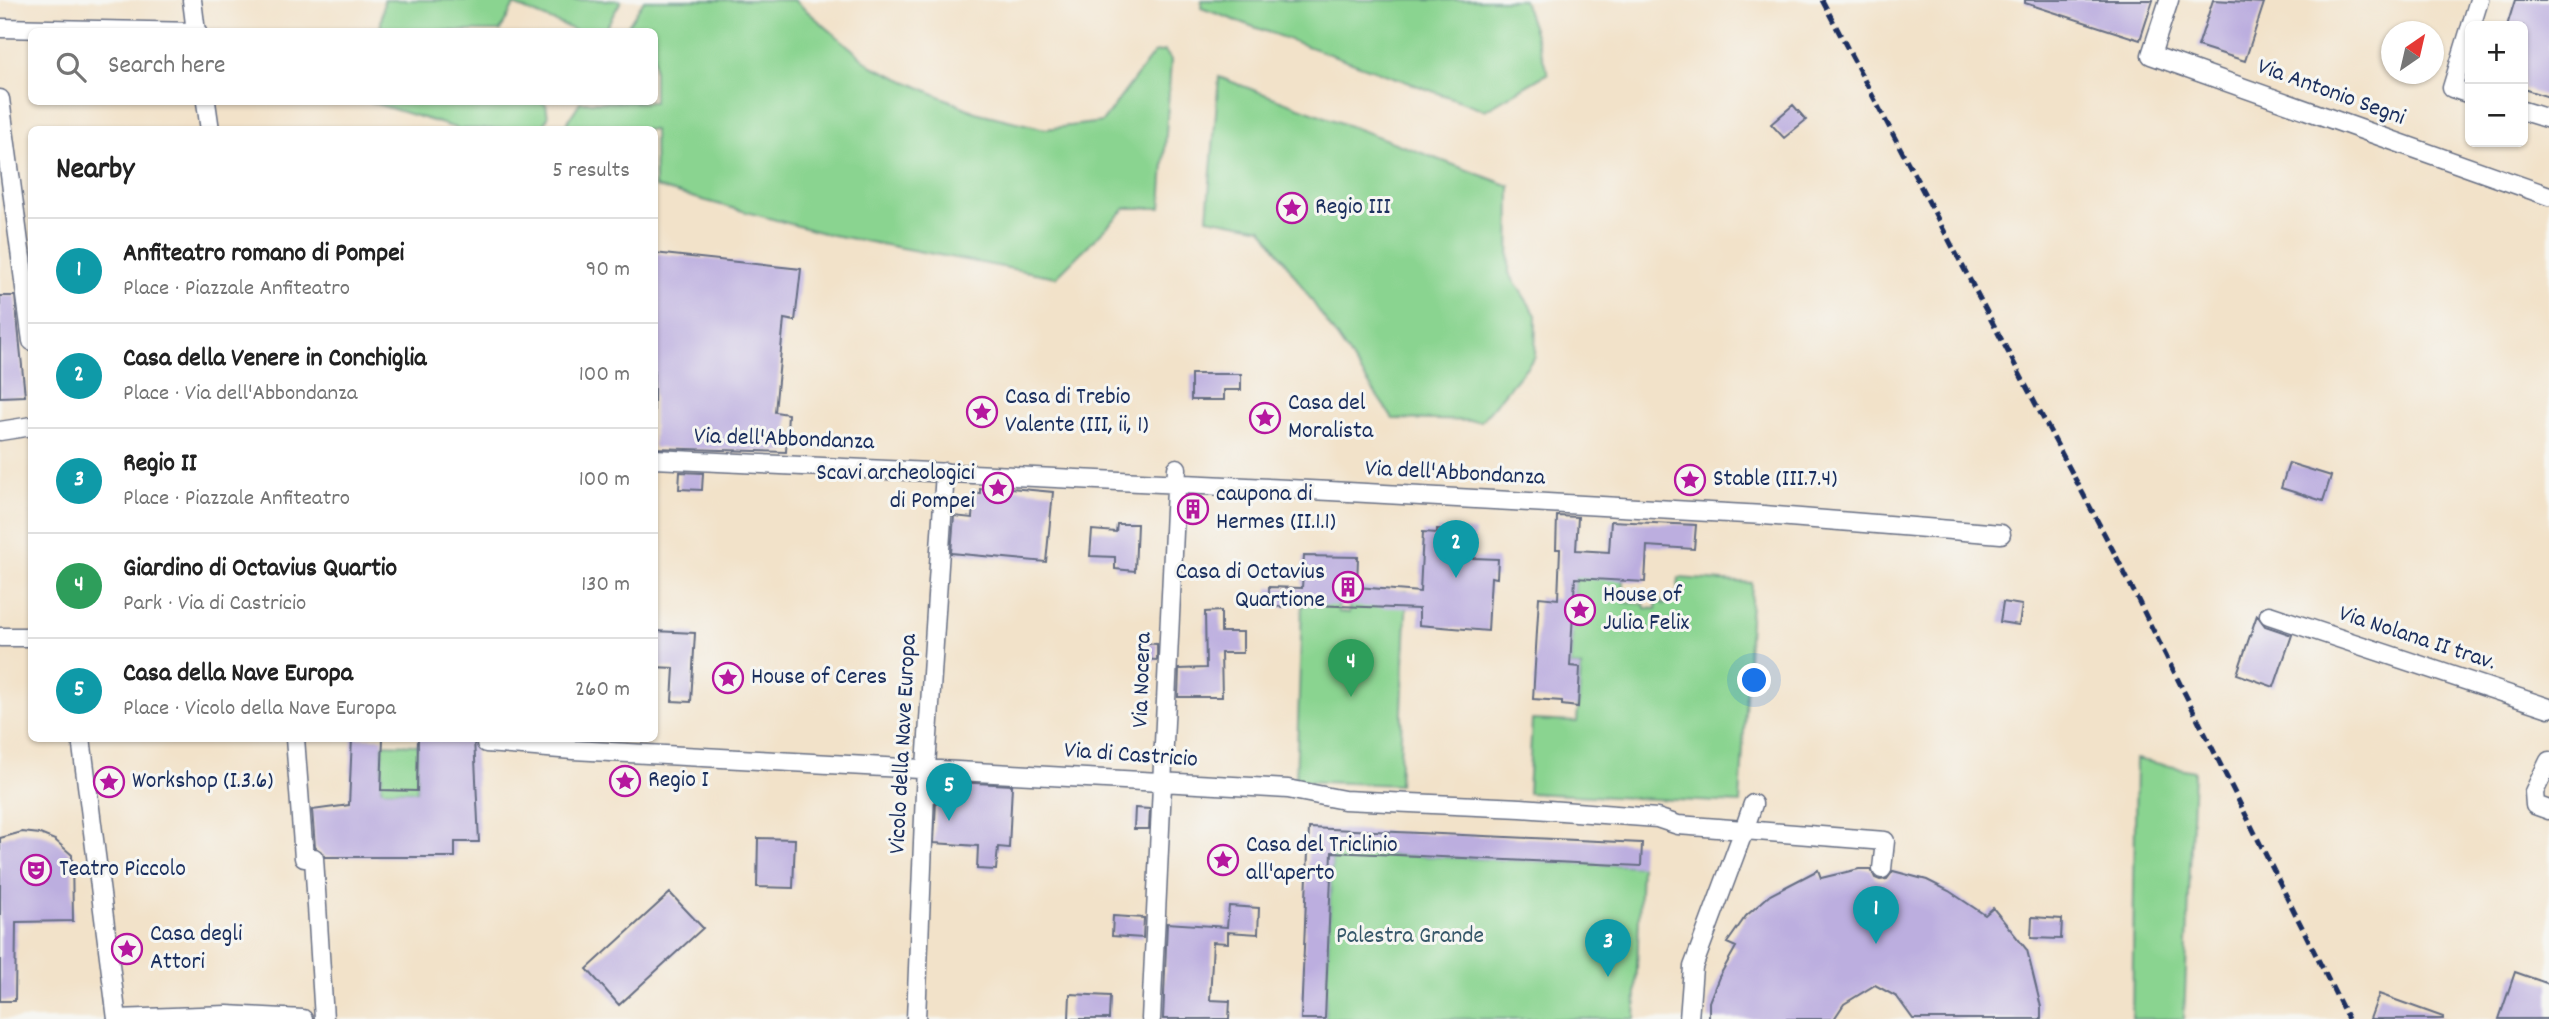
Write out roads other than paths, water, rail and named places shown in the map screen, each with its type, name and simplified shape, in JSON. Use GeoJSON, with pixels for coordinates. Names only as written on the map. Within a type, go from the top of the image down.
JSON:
{"type":"FeatureCollection","features":[{"type":"Feature","properties":{"kind":"street"},"geometry":{"type":"LineString","coordinates":[[192,0],[196,28]]}},
{"type":"Feature","properties":{"kind":"street","name":"Via Antonio Segni"},"geometry":{"type":"LineString","coordinates":[[2169,0],[2151,55],[2548,194]]}},
{"type":"Feature","properties":{"kind":"street"},"geometry":{"type":"LineString","coordinates":[[2473,21],[2479,0]]}},
{"type":"Feature","properties":{"kind":"street"},"geometry":{"type":"LineString","coordinates":[[0,28],[28,28]]}},
{"type":"Feature","properties":{"kind":"street"},"geometry":{"type":"LineString","coordinates":[[2465,47],[2452,88],[2465,92]]}},
{"type":"Feature","properties":{"kind":"street"},"geometry":{"type":"LineString","coordinates":[[0,99],[24,212],[28,276]]}},
{"type":"Feature","properties":{"kind":"street"},"geometry":{"type":"LineString","coordinates":[[206,105],[209,126]]}},
{"type":"Feature","properties":{"kind":"street"},"geometry":{"type":"LineString","coordinates":[[2528,113],[2549,119]]}},
{"type":"Feature","properties":{"kind":"street"},"geometry":{"type":"LineString","coordinates":[[0,430],[28,426]]}},
{"type":"Feature","properties":{"kind":"street","name":"Via dell'Abbondanza"},"geometry":{"type":"LineString","coordinates":[[658,459],[945,472],[1176,475],[2001,534]]}},
{"type":"Feature","properties":{"kind":"street","name":"Vicolo della Nave Europa"},"geometry":{"type":"LineString","coordinates":[[916,1019],[926,767],[945,472]]}},
{"type":"Feature","properties":{"kind":"street","name":"Via Nocera"},"geometry":{"type":"LineString","coordinates":[[1151,1019],[1176,475]]}},
{"type":"Feature","properties":{"kind":"street","name":"Via Nolana II trav."},"geometry":{"type":"LineString","coordinates":[[2269,615],[2549,708]]}},
{"type":"Feature","properties":{"kind":"street"},"geometry":{"type":"LineString","coordinates":[[0,637],[28,637]]}},
{"type":"Feature","properties":{"kind":"street"},"geometry":{"type":"LineString","coordinates":[[82,742],[117,1019],[227,1015],[303,1019]]}},
{"type":"Feature","properties":{"kind":"street"},"geometry":{"type":"LineString","coordinates":[[295,742],[304,858],[314,858],[324,1019]]}},
{"type":"Feature","properties":{"kind":"street","name":"Via di Castricio"},"geometry":{"type":"LineString","coordinates":[[503,742],[1163,784],[1288,789],[1344,800],[1521,808],[1657,818],[1678,825],[1885,841],[1882,869]]}},
{"type":"Feature","properties":{"kind":"street"},"geometry":{"type":"LineString","coordinates":[[2549,761],[2534,792],[2535,805],[2549,810]]}},
{"type":"Feature","properties":{"kind":"street"},"geometry":{"type":"LineString","coordinates":[[1689,1019],[1693,967],[1753,804]]}},
{"type":"Feature","properties":{"kind":"railway"},"geometry":{"type":"LineString","coordinates":[[1822,0],[2117,558],[2348,1019]]}},
{"type":"Feature","properties":{"kind":"place","name":"Regio III"},"geometry":{"type":"Point","coordinates":[1292,208]}},
{"type":"Feature","properties":{"kind":"place","name":"Casa di Trebio Valente (III, ii, 1)"},"geometry":{"type":"Point","coordinates":[982,412]}},
{"type":"Feature","properties":{"kind":"place","name":"Casa del Moralista"},"geometry":{"type":"Point","coordinates":[1265,418]}},
{"type":"Feature","properties":{"kind":"place","name":"Stable (III.7.4)"},"geometry":{"type":"Point","coordinates":[1690,480]}},
{"type":"Feature","properties":{"kind":"place","name":"Scavi archeologici di Pompei"},"geometry":{"type":"Point","coordinates":[998,488]}},
{"type":"Feature","properties":{"kind":"place","name":"caupona di Hermes (II.1.1)"},"geometry":{"type":"Point","coordinates":[1193,509]}},
{"type":"Feature","properties":{"kind":"place","name":"Casa della Venere in Conchiglia"},"geometry":{"type":"Point","coordinates":[1456,578]}},
{"type":"Feature","properties":{"kind":"place","name":"Casa di Octavius Quartione"},"geometry":{"type":"Point","coordinates":[1348,587]}},
{"type":"Feature","properties":{"kind":"place","name":"House of Julia Felix"},"geometry":{"type":"Point","coordinates":[1580,610]}},
{"type":"Feature","properties":{"kind":"place","name":"House of Ceres"},"geometry":{"type":"Point","coordinates":[728,678]}},
{"type":"Feature","properties":{"kind":"place","name":"Giardino di Octavius Quartio"},"geometry":{"type":"Point","coordinates":[1351,697]}},
{"type":"Feature","properties":{"kind":"place","name":"Regio I"},"geometry":{"type":"Point","coordinates":[625,781]}},
{"type":"Feature","properties":{"kind":"place","name":"Workshop (I.3.6)"},"geometry":{"type":"Point","coordinates":[109,782]}},
{"type":"Feature","properties":{"kind":"place","name":"Casa della Nave Europa"},"geometry":{"type":"Point","coordinates":[949,821]}},
{"type":"Feature","properties":{"kind":"place","name":"Casa del Triclinio all'aperto"},"geometry":{"type":"Point","coordinates":[1223,860]}},
{"type":"Feature","properties":{"kind":"place","name":"Teatro Piccolo"},"geometry":{"type":"Point","coordinates":[36,870]}},
{"type":"Feature","properties":{"kind":"place","name":"Anfiteatro romano di Pompei"},"geometry":{"type":"Point","coordinates":[1876,944]}},
{"type":"Feature","properties":{"kind":"place","name":"Casa degli Attori"},"geometry":{"type":"Point","coordinates":[127,949]}},
{"type":"Feature","properties":{"kind":"place","name":"Regio II"},"geometry":{"type":"Point","coordinates":[1608,977]}},
{"type":"Feature","properties":{"kind":"park label","name":"Palestra Grande"},"geometry":{"type":"Point","coordinates":[1410,937]}}]}
